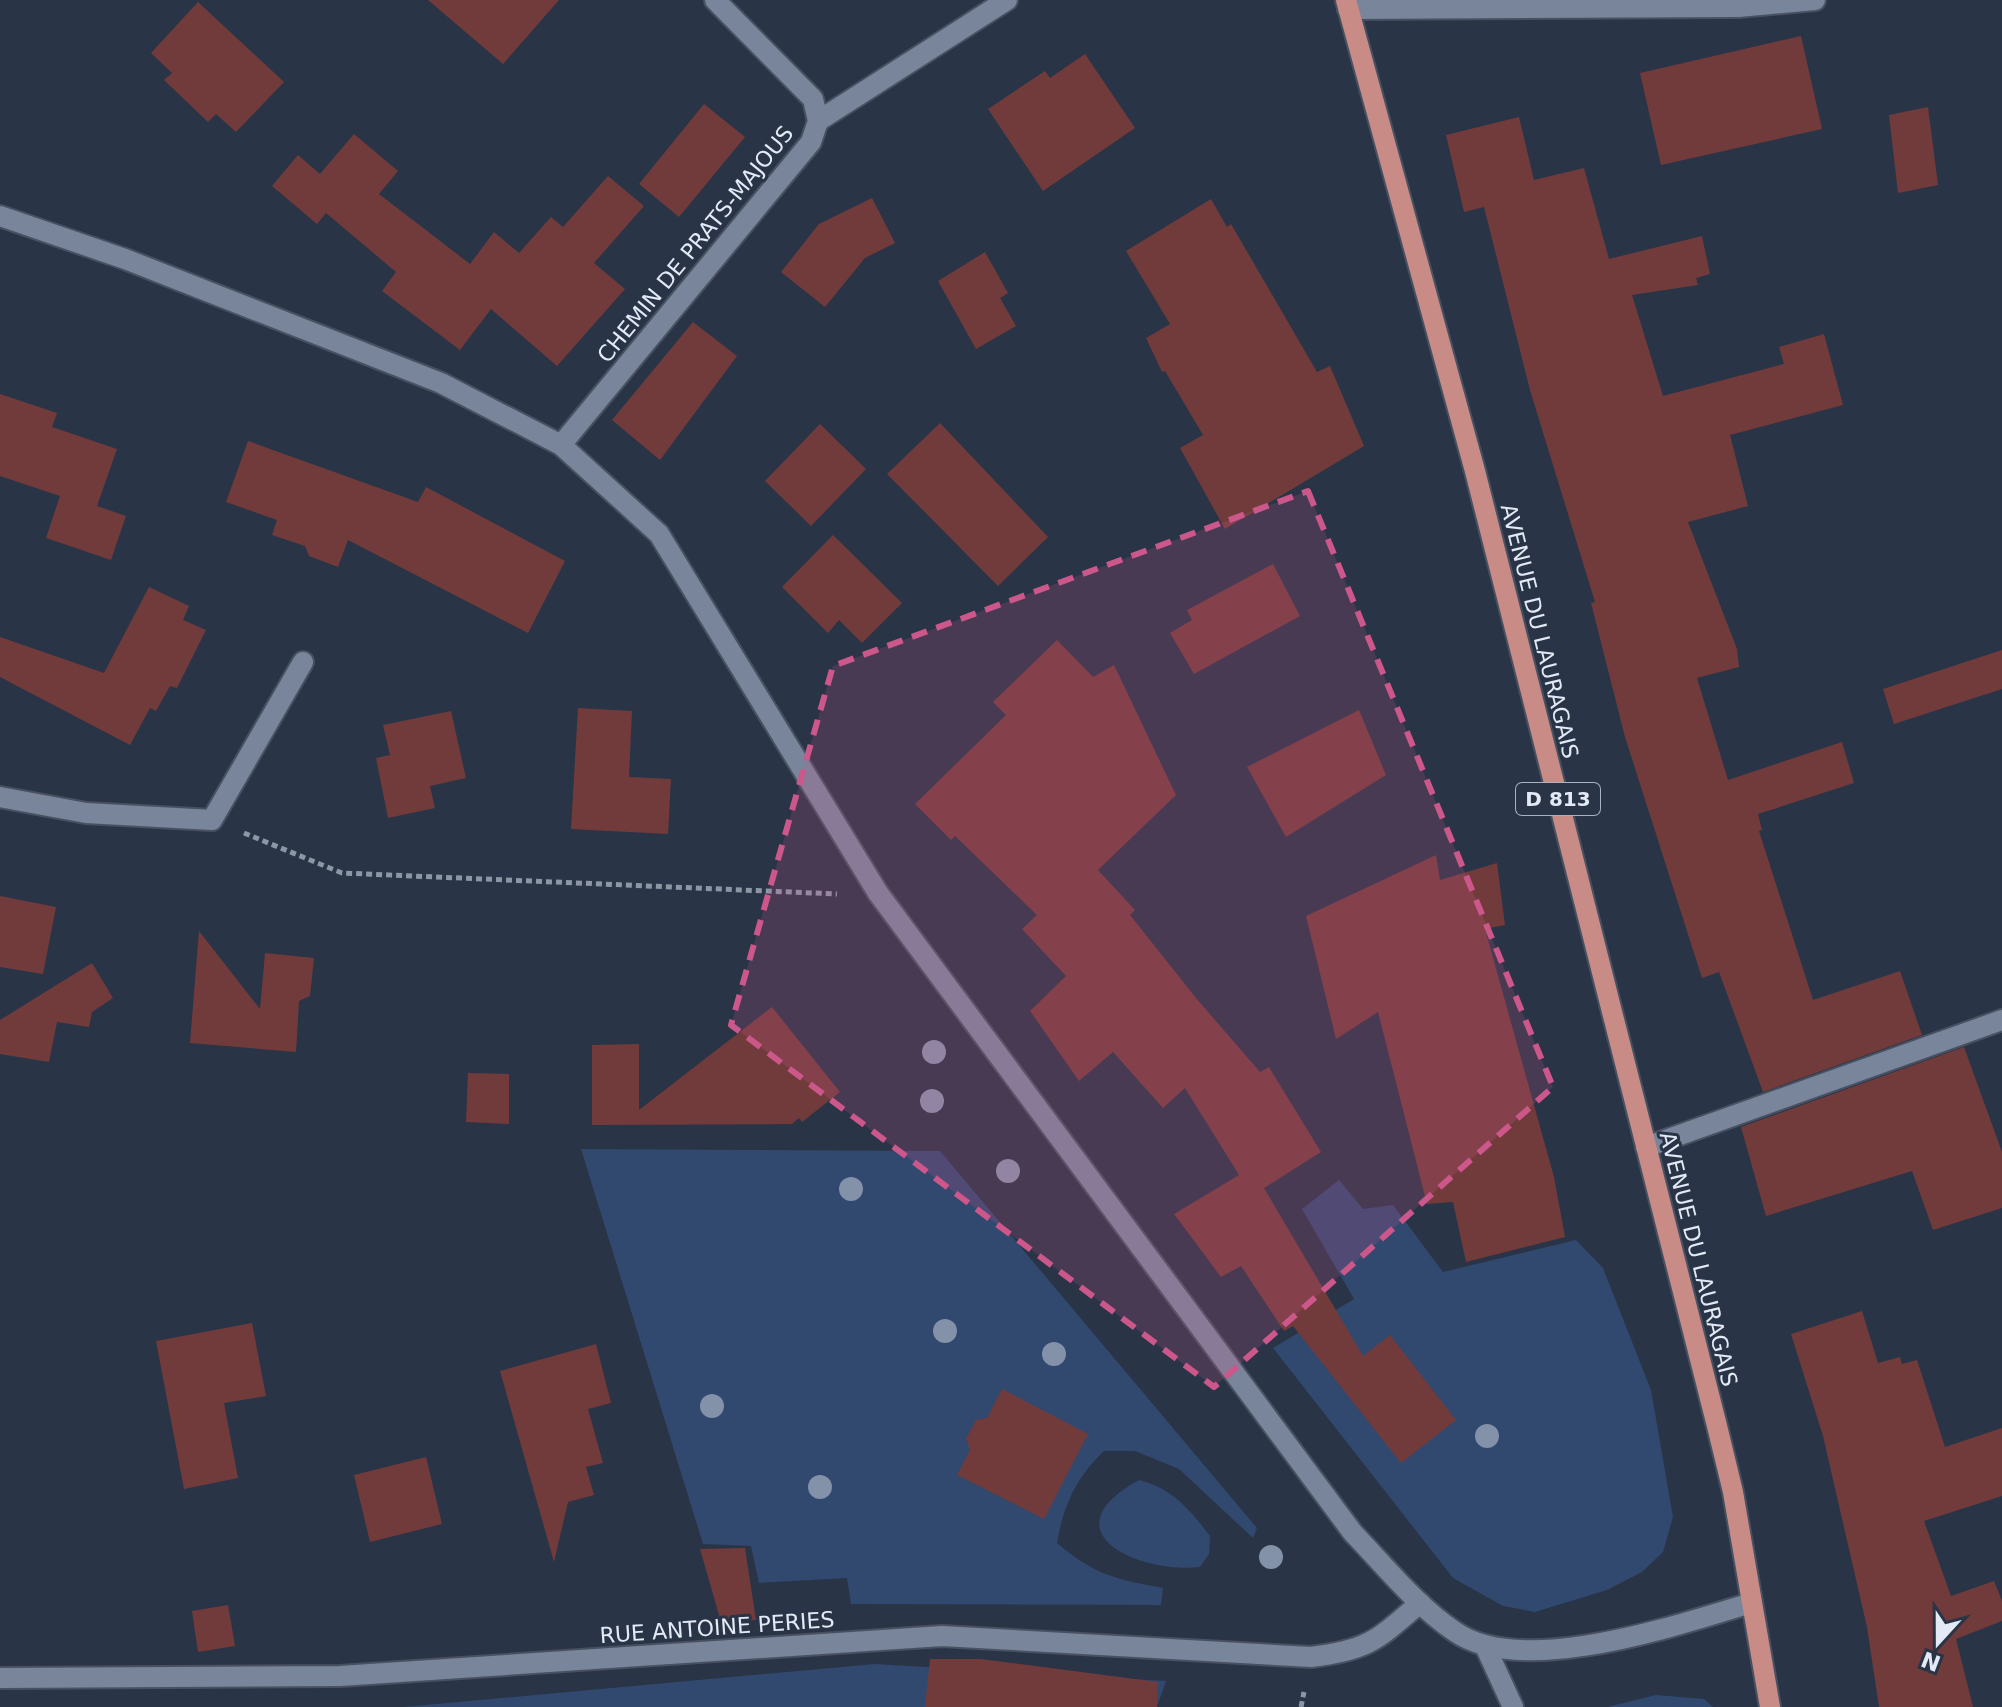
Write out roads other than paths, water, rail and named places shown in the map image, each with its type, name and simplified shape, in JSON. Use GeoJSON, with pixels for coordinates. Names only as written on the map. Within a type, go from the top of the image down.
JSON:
{"type":"FeatureCollection","features":[{"type":"Feature","properties":{"kind":"main road","name":"AVENUE DU LAURAGAIS"},"geometry":{"type":"LineString","coordinates":[[1347,4],[1475,471],[1733,1492],[1770,1707]]}},
{"type":"Feature","properties":{"kind":"street","name":"CHEMIN DE PRATS-MAJOUS"},"geometry":{"type":"LineString","coordinates":[[561,445],[811,142],[818,121],[813,99],[715,0]]}},
{"type":"Feature","properties":{"kind":"street"},"geometry":{"type":"LineString","coordinates":[[818,121],[1007,0]]}},
{"type":"Feature","properties":{"kind":"street"},"geometry":{"type":"LineString","coordinates":[[1347,4],[1738,7],[1815,0]]}},
{"type":"Feature","properties":{"kind":"street"},"geometry":{"type":"LineString","coordinates":[[0,216],[125,259],[441,383],[561,445],[659,534],[878,893],[1353,1533],[1420,1603],[1454,1632],[1485,1646],[1545,1651],[1657,1631],[1751,1603]]}},
{"type":"Feature","properties":{"kind":"street"},"geometry":{"type":"LineString","coordinates":[[0,797],[86,813],[212,820],[303,662]]}},
{"type":"Feature","properties":{"kind":"street"},"geometry":{"type":"LineString","coordinates":[[1646,1147],[2002,1020]]}},
{"type":"Feature","properties":{"kind":"street","name":"RUE ANTOINE PERIES"},"geometry":{"type":"LineString","coordinates":[[0,1678],[340,1676],[942,1636],[1311,1657],[1342,1653],[1375,1642],[1420,1603]]}},
{"type":"Feature","properties":{"kind":"street"},"geometry":{"type":"LineString","coordinates":[[1485,1646],[1513,1707]]}}]}
